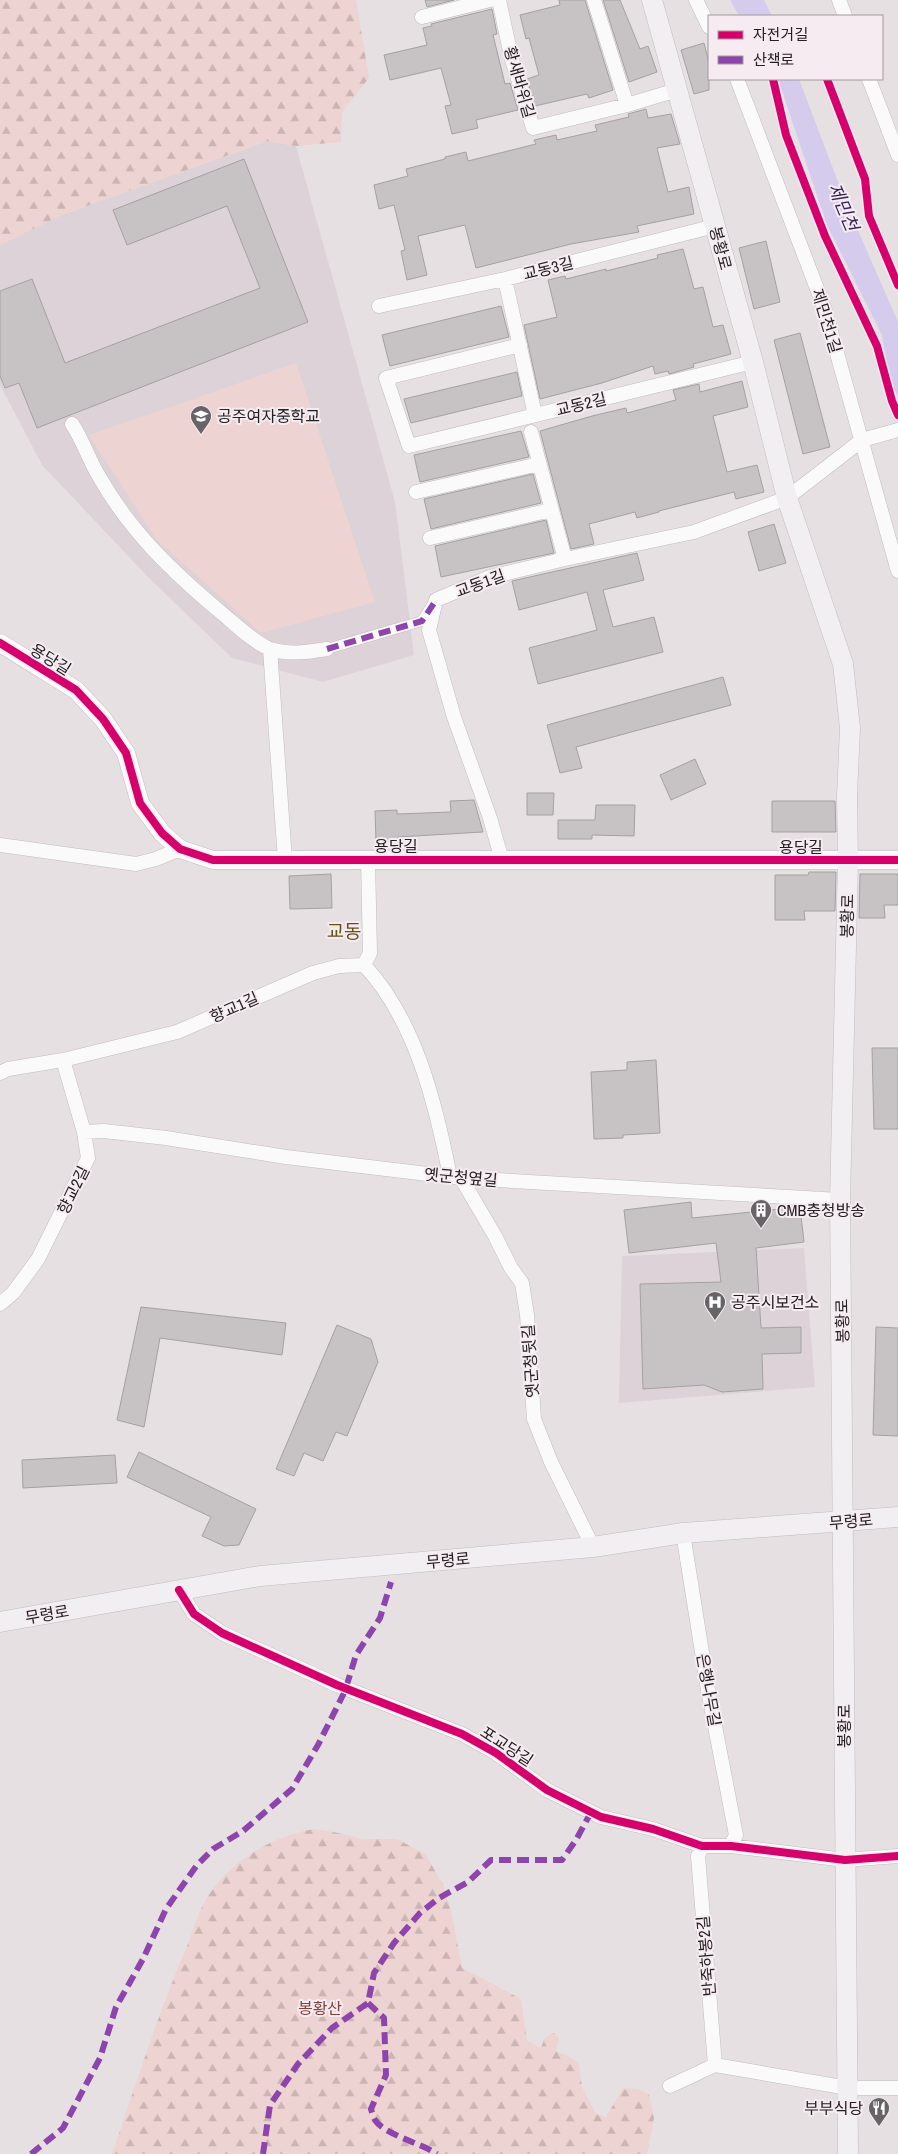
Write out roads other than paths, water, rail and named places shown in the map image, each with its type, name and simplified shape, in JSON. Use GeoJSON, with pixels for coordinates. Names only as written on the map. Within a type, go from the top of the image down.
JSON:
{"type":"FeatureCollection","features":[{"type":"Feature","properties":{"kind":"main road","name":"봉황로"},"geometry":{"type":"LineString","coordinates":[[652,0],[753,362],[787,498],[843,664],[850,728],[840,1200],[848,2154]]}},
{"type":"Feature","properties":{"kind":"main road","name":"무령로"},"geometry":{"type":"LineString","coordinates":[[0,1622],[260,1576],[593,1547],[682,1533],[898,1517]]}},
{"type":"Feature","properties":{"kind":"street"},"geometry":{"type":"LineString","coordinates":[[422,17],[490,0]]}},
{"type":"Feature","properties":{"kind":"street","name":"황새바위길"},"geometry":{"type":"LineString","coordinates":[[498,0],[511,56],[533,128],[627,105],[677,90]]}},
{"type":"Feature","properties":{"kind":"street"},"geometry":{"type":"LineString","coordinates":[[594,0],[627,105]]}},
{"type":"Feature","properties":{"kind":"street"},"geometry":{"type":"LineString","coordinates":[[696,0],[708,24]]}},
{"type":"Feature","properties":{"kind":"street"},"geometry":{"type":"LineString","coordinates":[[839,0],[845,15]]}},
{"type":"Feature","properties":{"kind":"street","name":"제민천1길"},"geometry":{"type":"LineString","coordinates":[[737,80],[824,307],[898,570]]}},
{"type":"Feature","properties":{"kind":"street"},"geometry":{"type":"LineString","coordinates":[[869,80],[898,155]]}},
{"type":"Feature","properties":{"kind":"street","name":"교동3길"},"geometry":{"type":"LineString","coordinates":[[379,306],[505,278],[715,226]]}},
{"type":"Feature","properties":{"kind":"street"},"geometry":{"type":"LineString","coordinates":[[505,278],[535,415]]}},
{"type":"Feature","properties":{"kind":"street","name":"교동2길"},"geometry":{"type":"LineString","coordinates":[[520,345],[386,378],[409,446],[753,362]]}},
{"type":"Feature","properties":{"kind":"street"},"geometry":{"type":"LineString","coordinates":[[72,424],[83,441],[99,477],[129,523],[152,551],[241,630],[270,649],[304,653],[327,649],[422,621],[436,600]]}},
{"type":"Feature","properties":{"kind":"street"},"geometry":{"type":"LineString","coordinates":[[787,498],[862,440],[898,430]]}},
{"type":"Feature","properties":{"kind":"street"},"geometry":{"type":"LineString","coordinates":[[531,432],[550,510],[565,559]]}},
{"type":"Feature","properties":{"kind":"street"},"geometry":{"type":"LineString","coordinates":[[416,492],[539,464]]}},
{"type":"Feature","properties":{"kind":"street","name":"교동1길"},"geometry":{"type":"LineString","coordinates":[[502,860],[490,818],[454,717],[429,630],[436,600],[490,577],[694,532],[787,498]]}},
{"type":"Feature","properties":{"kind":"street"},"geometry":{"type":"LineString","coordinates":[[430,538],[550,510]]}},
{"type":"Feature","properties":{"kind":"street","name":"용당길"},"geometry":{"type":"LineString","coordinates":[[0,643],[76,690],[103,719],[126,753],[140,803],[162,833],[180,850],[213,860],[898,860]]}},
{"type":"Feature","properties":{"kind":"street"},"geometry":{"type":"LineString","coordinates":[[270,649],[285,860]]}},
{"type":"Feature","properties":{"kind":"street"},"geometry":{"type":"LineString","coordinates":[[0,845],[136,864],[180,850]]}},
{"type":"Feature","properties":{"kind":"street"},"geometry":{"type":"LineString","coordinates":[[364,964],[370,953],[368,860]]}},
{"type":"Feature","properties":{"kind":"street","name":"향교1길"},"geometry":{"type":"LineString","coordinates":[[0,1073],[8,1069],[63,1060],[177,1032],[313,973],[339,966],[364,964]]}},
{"type":"Feature","properties":{"kind":"street","name":"옛군청뒷길"},"geometry":{"type":"LineString","coordinates":[[364,964],[379,981],[413,1043],[455,1178],[495,1236],[511,1268],[522,1283],[527,1315],[534,1419],[551,1462],[593,1547]]}},
{"type":"Feature","properties":{"kind":"street","name":"향교2길"},"geometry":{"type":"LineString","coordinates":[[0,1304],[13,1293],[38,1259],[88,1158],[84,1132],[63,1060]]}},
{"type":"Feature","properties":{"kind":"street","name":"옛군청옆길"},"geometry":{"type":"LineString","coordinates":[[84,1132],[104,1131],[166,1138],[286,1157],[455,1178],[840,1200]]}},
{"type":"Feature","properties":{"kind":"street","name":"은행나무길"},"geometry":{"type":"LineString","coordinates":[[682,1533],[708,1690],[736,1835],[731,1846]]}},
{"type":"Feature","properties":{"kind":"street","name":"포교당길"},"geometry":{"type":"LineString","coordinates":[[179,1590],[194,1614],[222,1633],[337,1685],[462,1734],[496,1753],[547,1790],[601,1817],[653,1829],[702,1846],[731,1846],[845,1860],[898,1856]]}},
{"type":"Feature","properties":{"kind":"street","name":"반죽하봉2길"},"geometry":{"type":"LineString","coordinates":[[702,1846],[698,1856],[714,2066]]}},
{"type":"Feature","properties":{"kind":"street"},"geometry":{"type":"LineString","coordinates":[[670,2086],[714,2066],[848,2088],[898,2088]]}},
{"type":"Feature","properties":{"kind":"water"},"geometry":{"type":"Polygon","coordinates":[[[730,0],[764,0],[772,15],[738,15],[730,0]]]}},
{"type":"Feature","properties":{"kind":"water","name":"제민천"},"geometry":{"type":"Polygon","coordinates":[[[778,80],[799,80],[846,203],[898,322],[898,397],[889,378],[882,335],[827,225],[778,80]]]}},
{"type":"Feature","properties":{"kind":"place","name":"공주여자중학교"},"geometry":{"type":"Point","coordinates":[201,435]}},
{"type":"Feature","properties":{"kind":"place","name":"CMB충청방송"},"geometry":{"type":"Point","coordinates":[761,1229]}},
{"type":"Feature","properties":{"kind":"place","name":"공주시보건소"},"geometry":{"type":"Point","coordinates":[715,1321]}},
{"type":"Feature","properties":{"kind":"place","name":"부부식당"},"geometry":{"type":"Point","coordinates":[879,2127]}},
{"type":"Feature","properties":{"kind":"district","name":"교동"},"geometry":{"type":"Point","coordinates":[344,931]}},
{"type":"Feature","properties":{"kind":"park label","name":"봉황산"},"geometry":{"type":"Point","coordinates":[320,2008]}}]}
